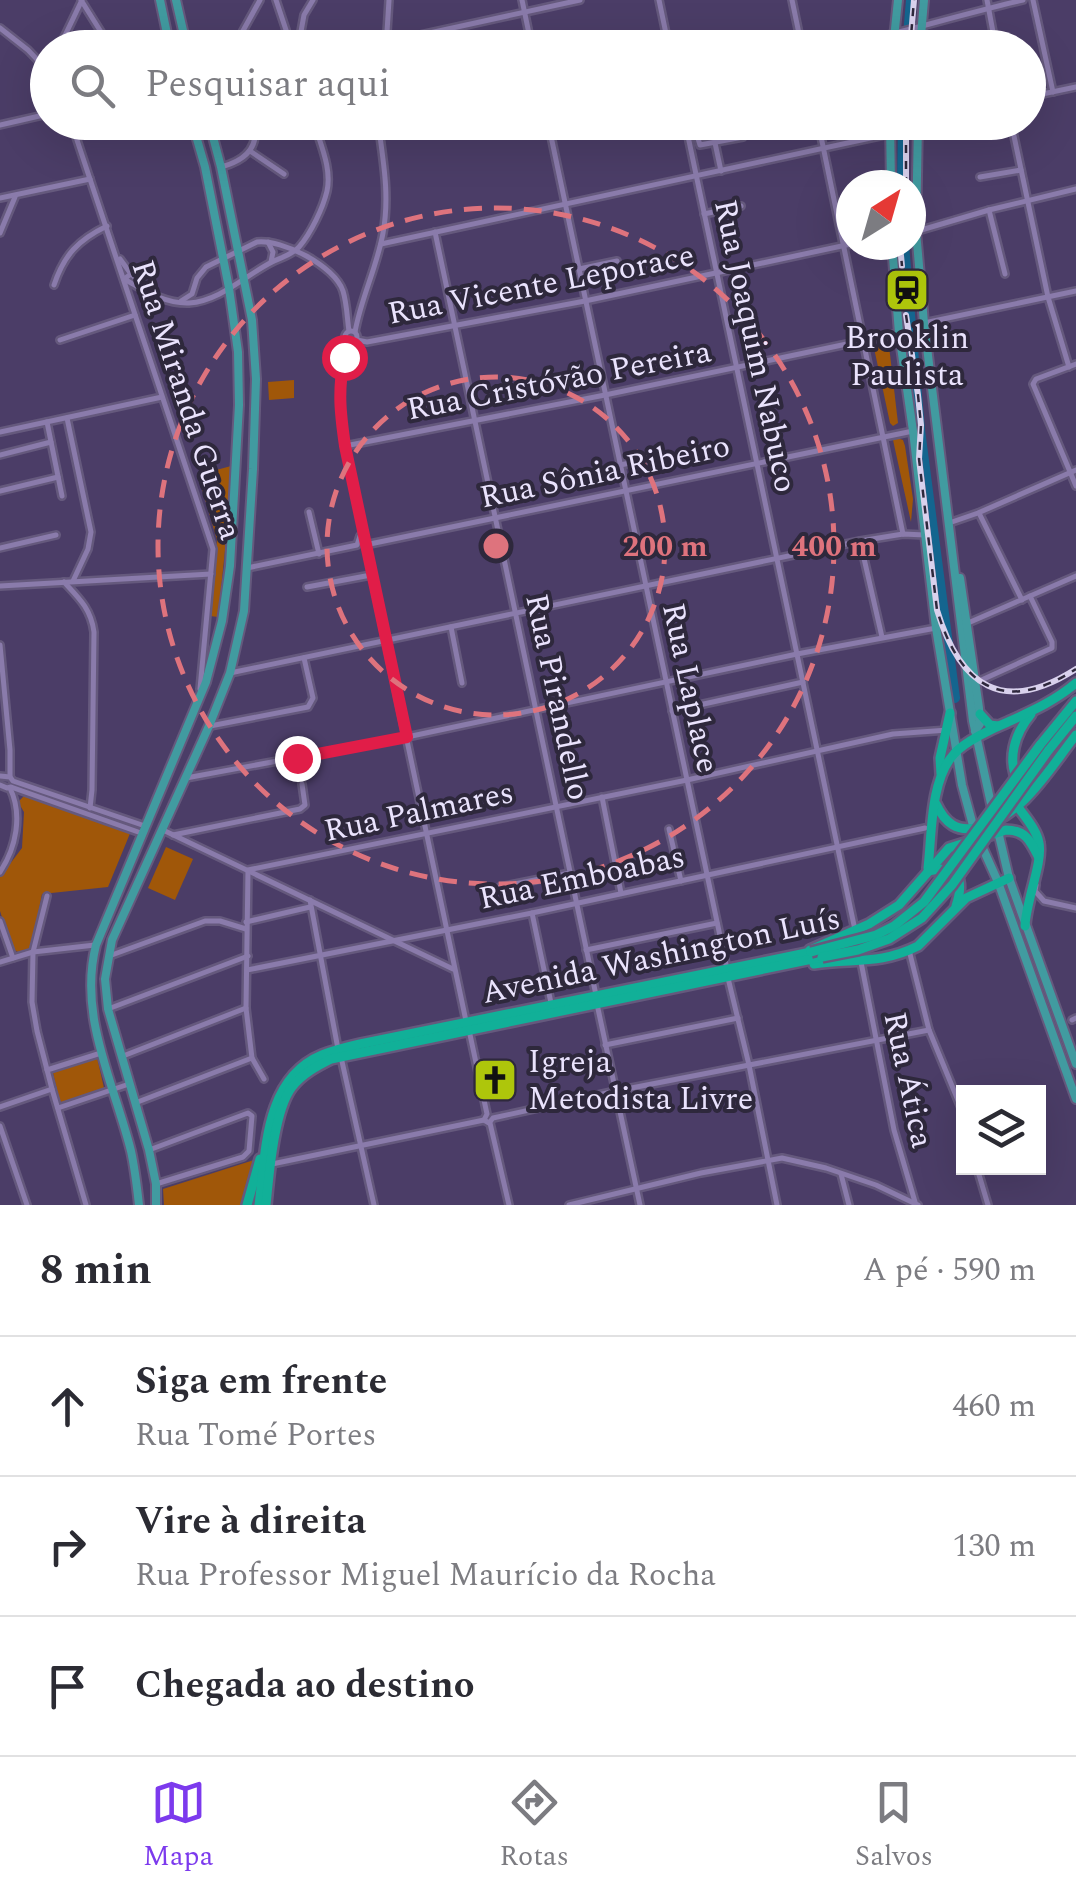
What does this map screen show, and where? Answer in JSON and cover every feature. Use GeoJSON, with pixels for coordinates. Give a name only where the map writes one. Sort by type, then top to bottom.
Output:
{"type":"FeatureCollection","features":[{"type":"Feature","properties":{"kind":"highway"},"geometry":{"type":"LineString","coordinates":[[928,871],[934,801],[956,751],[975,735],[1036,709],[1076,683]]}},
{"type":"Feature","properties":{"kind":"highway","name":"Avenida Washington Luís"},"geometry":{"type":"LineString","coordinates":[[265,1205],[268,1137],[276,1103],[288,1080],[320,1056],[800,958],[858,950],[889,938],[922,918],[952,885],[1076,701]]}},
{"type":"Feature","properties":{"kind":"highway"},"geometry":{"type":"LineString","coordinates":[[1034,787],[1026,788],[1019,783],[1012,767],[1020,730],[1036,709]]}},
{"type":"Feature","properties":{"kind":"highway"},"geometry":{"type":"LineString","coordinates":[[942,776],[940,758],[950,713]]}},
{"type":"Feature","properties":{"kind":"highway"},"geometry":{"type":"LineString","coordinates":[[980,714],[990,725],[998,726]]}},
{"type":"Feature","properties":{"kind":"highway","name":"Avenida Washington Luís"},"geometry":{"type":"LineString","coordinates":[[800,958],[876,935],[924,902],[1044,748],[1076,716]]}},
{"type":"Feature","properties":{"kind":"highway"},"geometry":{"type":"LineString","coordinates":[[997,827],[1076,735]]}},
{"type":"Feature","properties":{"kind":"highway"},"geometry":{"type":"LineString","coordinates":[[934,801],[948,823],[976,833]]}},
{"type":"Feature","properties":{"kind":"highway"},"geometry":{"type":"LineString","coordinates":[[1018,807],[1041,847],[1026,926]]}},
{"type":"Feature","properties":{"kind":"highway"},"geometry":{"type":"LineString","coordinates":[[800,958],[899,905],[944,850],[976,833],[997,827],[1015,830],[1029,838],[1038,856]]}},
{"type":"Feature","properties":{"kind":"highway"},"geometry":{"type":"LineString","coordinates":[[928,871],[947,868],[956,874],[960,890],[954,908]]}},
{"type":"Feature","properties":{"kind":"highway"},"geometry":{"type":"LineString","coordinates":[[800,958],[814,964],[861,962],[910,950],[970,895],[1009,878]]}},
{"type":"Feature","properties":{"kind":"highway","name":"Avenida Washington Luís"},"geometry":{"type":"LineString","coordinates":[[468,1027],[551,1005],[596,1000]]}},
{"type":"Feature","properties":{"kind":"highway","name":"Avenida Washington Luís"},"geometry":{"type":"LineString","coordinates":[[265,1205],[280,1112],[290,1089],[307,1072],[339,1053]]}},
{"type":"Feature","properties":{"kind":"highway"},"geometry":{"type":"LineString","coordinates":[[247,1205],[268,1137]]}},
{"type":"Feature","properties":{"kind":"main road"},"geometry":{"type":"LineString","coordinates":[[160,0],[166,30]]}},
{"type":"Feature","properties":{"kind":"main road"},"geometry":{"type":"LineString","coordinates":[[176,0],[183,30]]}},
{"type":"Feature","properties":{"kind":"main road"},"geometry":{"type":"LineString","coordinates":[[895,30],[898,0]]}},
{"type":"Feature","properties":{"kind":"main road"},"geometry":{"type":"LineString","coordinates":[[918,30],[924,0]]}},
{"type":"Feature","properties":{"kind":"main road"},"geometry":{"type":"LineString","coordinates":[[139,1205],[132,1154],[92,1017],[92,960],[212,665],[230,566],[239,406],[238,352],[229,288],[197,140]]}},
{"type":"Feature","properties":{"kind":"main road"},"geometry":{"type":"LineString","coordinates":[[156,1205],[149,1150],[108,1009],[105,980],[112,940],[230,673],[244,611],[256,379],[252,320],[213,140]]}},
{"type":"Feature","properties":{"kind":"main road"},"geometry":{"type":"LineString","coordinates":[[890,140],[890,170]]}},
{"type":"Feature","properties":{"kind":"main road"},"geometry":{"type":"LineString","coordinates":[[916,170],[917,140]]}},
{"type":"Feature","properties":{"kind":"main road"},"geometry":{"type":"LineString","coordinates":[[893,260],[898,333],[950,713]]}},
{"type":"Feature","properties":{"kind":"main road"},"geometry":{"type":"LineString","coordinates":[[916,260],[975,735],[1009,878],[1076,1064]]}},
{"type":"Feature","properties":{"kind":"main road"},"geometry":{"type":"LineString","coordinates":[[952,560],[959,570],[977,682],[980,714],[975,735]]}},
{"type":"Feature","properties":{"kind":"main road"},"geometry":{"type":"LineString","coordinates":[[949,730],[976,833],[998,882],[1076,1100]]}},
{"type":"Feature","properties":{"kind":"street"},"geometry":{"type":"LineString","coordinates":[[68,30],[82,0]]}},
{"type":"Feature","properties":{"kind":"street"},"geometry":{"type":"LineString","coordinates":[[82,0],[100,30]]}},
{"type":"Feature","properties":{"kind":"street"},"geometry":{"type":"LineString","coordinates":[[243,30],[260,0]]}},
{"type":"Feature","properties":{"kind":"street"},"geometry":{"type":"LineString","coordinates":[[276,0],[288,30]]}},
{"type":"Feature","properties":{"kind":"street"},"geometry":{"type":"LineString","coordinates":[[300,30],[313,0]]}},
{"type":"Feature","properties":{"kind":"street"},"geometry":{"type":"LineString","coordinates":[[385,30],[389,0]]}},
{"type":"Feature","properties":{"kind":"street"},"geometry":{"type":"LineString","coordinates":[[522,0],[528,30]]}},
{"type":"Feature","properties":{"kind":"street"},"geometry":{"type":"LineString","coordinates":[[447,30],[580,0]]}},
{"type":"Feature","properties":{"kind":"street"},"geometry":{"type":"LineString","coordinates":[[659,0],[665,30]]}},
{"type":"Feature","properties":{"kind":"street"},"geometry":{"type":"LineString","coordinates":[[792,0],[798,30]]}},
{"type":"Feature","properties":{"kind":"street"},"geometry":{"type":"LineString","coordinates":[[987,0],[992,30]]}},
{"type":"Feature","properties":{"kind":"street"},"geometry":{"type":"LineString","coordinates":[[906,30],[1022,0]]}},
{"type":"Feature","properties":{"kind":"street"},"geometry":{"type":"LineString","coordinates":[[1033,0],[1039,30]]}},
{"type":"Feature","properties":{"kind":"street"},"geometry":{"type":"LineString","coordinates":[[0,28],[30,52]]}},
{"type":"Feature","properties":{"kind":"street"},"geometry":{"type":"LineString","coordinates":[[1046,63],[1052,92]]}},
{"type":"Feature","properties":{"kind":"street"},"geometry":{"type":"LineString","coordinates":[[1046,94],[1076,86]]}},
{"type":"Feature","properties":{"kind":"street"},"geometry":{"type":"LineString","coordinates":[[0,124],[30,118]]}},
{"type":"Feature","properties":{"kind":"street","name":"Rua Miranda Guerra"},"geometry":{"type":"LineString","coordinates":[[77,140],[210,536],[214,561],[199,697]]}},
{"type":"Feature","properties":{"kind":"street"},"geometry":{"type":"LineString","coordinates":[[221,167],[250,152],[256,140]]}},
{"type":"Feature","properties":{"kind":"street"},"geometry":{"type":"LineString","coordinates":[[124,279],[156,296],[189,303],[229,288],[294,252],[318,215],[328,188],[319,140]]}},
{"type":"Feature","properties":{"kind":"street"},"geometry":{"type":"LineString","coordinates":[[381,140],[387,204],[380,244],[344,357],[339,405],[454,969],[509,1205]]}},
{"type":"Feature","properties":{"kind":"street","name":"Rua Laplace"},"geometry":{"type":"LineString","coordinates":[[552,140],[777,1205]]}},
{"type":"Feature","properties":{"kind":"street","name":"Rua Joaquim Nabuco"},"geometry":{"type":"LineString","coordinates":[[688,140],[856,930]]}},
{"type":"Feature","properties":{"kind":"street"},"geometry":{"type":"LineString","coordinates":[[697,140],[703,146],[728,140]]}},
{"type":"Feature","properties":{"kind":"street"},"geometry":{"type":"LineString","coordinates":[[821,140],[836,198]]}},
{"type":"Feature","properties":{"kind":"street"},"geometry":{"type":"LineString","coordinates":[[380,244],[861,140]]}},
{"type":"Feature","properties":{"kind":"street"},"geometry":{"type":"LineString","coordinates":[[1015,140],[1048,297],[1073,366],[1036,379],[1034,388],[1073,471],[1076,486]]}},
{"type":"Feature","properties":{"kind":"street"},"geometry":{"type":"LineString","coordinates":[[715,143],[721,171]]}},
{"type":"Feature","properties":{"kind":"street"},"geometry":{"type":"LineString","coordinates":[[250,152],[284,174]]}},
{"type":"Feature","properties":{"kind":"street"},"geometry":{"type":"LineString","coordinates":[[980,178],[1021,170]]}},
{"type":"Feature","properties":{"kind":"street"},"geometry":{"type":"LineString","coordinates":[[0,198],[91,178]]}},
{"type":"Feature","properties":{"kind":"street"},"geometry":{"type":"LineString","coordinates":[[926,228],[1076,189]]}},
{"type":"Feature","properties":{"kind":"street"},"geometry":{"type":"LineString","coordinates":[[0,233],[15,197]]}},
{"type":"Feature","properties":{"kind":"street"},"geometry":{"type":"LineString","coordinates":[[704,214],[741,206]]}},
{"type":"Feature","properties":{"kind":"street"},"geometry":{"type":"LineString","coordinates":[[989,210],[1006,274]]}},
{"type":"Feature","properties":{"kind":"street"},"geometry":{"type":"LineString","coordinates":[[54,285],[72,248],[106,226]]}},
{"type":"Feature","properties":{"kind":"street","name":"Rua Pirandello"},"geometry":{"type":"LineString","coordinates":[[435,232],[640,1205]]}},
{"type":"Feature","properties":{"kind":"street"},"geometry":{"type":"LineString","coordinates":[[178,302],[189,297],[200,273],[222,258],[260,241],[268,242],[320,264],[334,276],[343,291],[353,337]]}},
{"type":"Feature","properties":{"kind":"street"},"geometry":{"type":"LineString","coordinates":[[268,242],[273,252],[271,262]]}},
{"type":"Feature","properties":{"kind":"street","name":"Rua Vicente Leporace"},"geometry":{"type":"LineString","coordinates":[[353,337],[368,342],[456,326],[836,247]]}},
{"type":"Feature","properties":{"kind":"street"},"geometry":{"type":"LineString","coordinates":[[116,252],[138,284]]}},
{"type":"Feature","properties":{"kind":"street"},"geometry":{"type":"LineString","coordinates":[[282,258],[308,258]]}},
{"type":"Feature","properties":{"kind":"street"},"geometry":{"type":"LineString","coordinates":[[851,260],[903,534]]}},
{"type":"Feature","properties":{"kind":"street"},"geometry":{"type":"LineString","coordinates":[[578,268],[617,261]]}},
{"type":"Feature","properties":{"kind":"street"},"geometry":{"type":"LineString","coordinates":[[124,279],[131,274]]}},
{"type":"Feature","properties":{"kind":"street"},"geometry":{"type":"LineString","coordinates":[[129,296],[138,284]]}},
{"type":"Feature","properties":{"kind":"street"},"geometry":{"type":"LineString","coordinates":[[195,289],[204,299]]}},
{"type":"Feature","properties":{"kind":"street"},"geometry":{"type":"LineString","coordinates":[[924,323],[1076,291]]}},
{"type":"Feature","properties":{"kind":"street"},"geometry":{"type":"LineString","coordinates":[[60,340],[136,315]]}},
{"type":"Feature","properties":{"kind":"street"},"geometry":{"type":"LineString","coordinates":[[346,317],[352,321],[358,318]]}},
{"type":"Feature","properties":{"kind":"street","name":"Rua Cristóvão Pereira"},"geometry":{"type":"LineString","coordinates":[[345,446],[898,333]]}},
{"type":"Feature","properties":{"kind":"street"},"geometry":{"type":"LineString","coordinates":[[0,432],[162,397]]}},
{"type":"Feature","properties":{"kind":"street"},"geometry":{"type":"LineString","coordinates":[[67,418],[91,532],[90,546],[73,581]]}},
{"type":"Feature","properties":{"kind":"street"},"geometry":{"type":"LineString","coordinates":[[46,422],[62,496]]}},
{"type":"Feature","properties":{"kind":"street","name":"Rua Sônia Ribeiro"},"geometry":{"type":"LineString","coordinates":[[365,545],[913,431]]}},
{"type":"Feature","properties":{"kind":"street"},"geometry":{"type":"LineString","coordinates":[[0,455],[51,442]]}},
{"type":"Feature","properties":{"kind":"street"},"geometry":{"type":"LineString","coordinates":[[620,465],[650,459]]}},
{"type":"Feature","properties":{"kind":"street"},"geometry":{"type":"LineString","coordinates":[[949,523],[1073,471]]}},
{"type":"Feature","properties":{"kind":"street"},"geometry":{"type":"LineString","coordinates":[[0,491],[58,477]]}},
{"type":"Feature","properties":{"kind":"street"},"geometry":{"type":"LineString","coordinates":[[309,512],[320,554]]}},
{"type":"Feature","properties":{"kind":"street"},"geometry":{"type":"LineString","coordinates":[[978,513],[1022,600]]}},
{"type":"Feature","properties":{"kind":"street"},"geometry":{"type":"LineString","coordinates":[[903,534],[924,524]]}},
{"type":"Feature","properties":{"kind":"street"},"geometry":{"type":"LineString","coordinates":[[247,568],[358,545],[362,528]]}},
{"type":"Feature","properties":{"kind":"street"},"geometry":{"type":"LineString","coordinates":[[230,673],[860,541],[903,534],[926,535]]}},
{"type":"Feature","properties":{"kind":"street"},"geometry":{"type":"LineString","coordinates":[[0,548],[56,535]]}},
{"type":"Feature","properties":{"kind":"street"},"geometry":{"type":"LineString","coordinates":[[860,541],[882,638]]}},
{"type":"Feature","properties":{"kind":"street"},"geometry":{"type":"LineString","coordinates":[[0,586],[211,574]]}},
{"type":"Feature","properties":{"kind":"street"},"geometry":{"type":"LineString","coordinates":[[307,587],[371,575]]}},
{"type":"Feature","properties":{"kind":"street"},"geometry":{"type":"LineString","coordinates":[[968,623],[1076,576]]}},
{"type":"Feature","properties":{"kind":"street"},"geometry":{"type":"LineString","coordinates":[[64,582],[85,604],[94,632],[90,808]]}},
{"type":"Feature","properties":{"kind":"street"},"geometry":{"type":"LineString","coordinates":[[977,682],[1052,648],[1030,596]]}},
{"type":"Feature","properties":{"kind":"street"},"geometry":{"type":"LineString","coordinates":[[451,627],[462,683]]}},
{"type":"Feature","properties":{"kind":"street"},"geometry":{"type":"LineString","coordinates":[[186,778],[407,737],[936,628]]}},
{"type":"Feature","properties":{"kind":"street"},"geometry":{"type":"LineString","coordinates":[[0,645],[11,764],[7,782],[14,792],[15,807],[14,844],[0,872]]}},
{"type":"Feature","properties":{"kind":"street"},"geometry":{"type":"LineString","coordinates":[[209,726],[308,707],[314,698],[304,658]]}},
{"type":"Feature","properties":{"kind":"street"},"geometry":{"type":"LineString","coordinates":[[672,711],[803,682]]}},
{"type":"Feature","properties":{"kind":"street","name":"Rua Palmares"},"geometry":{"type":"LineString","coordinates":[[248,870],[893,734],[949,730]]}},
{"type":"Feature","properties":{"kind":"street"},"geometry":{"type":"LineString","coordinates":[[7,782],[90,808],[143,830]]}},
{"type":"Feature","properties":{"kind":"street"},"geometry":{"type":"LineString","coordinates":[[7,782],[143,830]]}},
{"type":"Feature","properties":{"kind":"street"},"geometry":{"type":"LineString","coordinates":[[173,835],[300,809],[305,804],[302,784]]}},
{"type":"Feature","properties":{"kind":"street"},"geometry":{"type":"LineString","coordinates":[[602,798],[622,894]]}},
{"type":"Feature","properties":{"kind":"street","name":"Rua Emboabas"},"geometry":{"type":"LineString","coordinates":[[248,970],[925,828]]}},
{"type":"Feature","properties":{"kind":"street"},"geometry":{"type":"LineString","coordinates":[[669,829],[681,881]]}},
{"type":"Feature","properties":{"kind":"street"},"geometry":{"type":"LineString","coordinates":[[163,830],[454,969]]}},
{"type":"Feature","properties":{"kind":"street"},"geometry":{"type":"LineString","coordinates":[[248,870],[246,1008],[252,1058],[264,1079]]}},
{"type":"Feature","properties":{"kind":"street"},"geometry":{"type":"LineString","coordinates":[[500,887],[570,873]]}},
{"type":"Feature","properties":{"kind":"street"},"geometry":{"type":"LineString","coordinates":[[1036,875],[1035,891],[1039,898],[1076,908]]}},
{"type":"Feature","properties":{"kind":"street"},"geometry":{"type":"LineString","coordinates":[[47,896],[33,952],[32,1002],[52,1090],[86,1205]]}},
{"type":"Feature","properties":{"kind":"street"},"geometry":{"type":"LineString","coordinates":[[109,956],[204,920],[246,926],[310,903]]}},
{"type":"Feature","properties":{"kind":"street"},"geometry":{"type":"LineString","coordinates":[[310,903],[374,1205]]}},
{"type":"Feature","properties":{"kind":"street"},"geometry":{"type":"LineString","coordinates":[[532,913],[551,1005]]}},
{"type":"Feature","properties":{"kind":"street"},"geometry":{"type":"LineString","coordinates":[[0,921],[13,958]]}},
{"type":"Feature","properties":{"kind":"street"},"geometry":{"type":"LineString","coordinates":[[586,950],[717,922]]}},
{"type":"Feature","properties":{"kind":"street"},"geometry":{"type":"LineString","coordinates":[[0,962],[33,952],[96,945]]}},
{"type":"Feature","properties":{"kind":"street"},"geometry":{"type":"LineString","coordinates":[[910,950],[928,1030],[956,1097]]}},
{"type":"Feature","properties":{"kind":"street"},"geometry":{"type":"LineString","coordinates":[[108,1009],[248,956]]}},
{"type":"Feature","properties":{"kind":"street","name":"Rua Ática"},"geometry":{"type":"LineString","coordinates":[[861,962],[894,1130],[917,1204]]}},
{"type":"Feature","properties":{"kind":"street"},"geometry":{"type":"LineString","coordinates":[[122,1056],[246,1008]]}},
{"type":"Feature","properties":{"kind":"street"},"geometry":{"type":"LineString","coordinates":[[605,1045],[738,1018]]}},
{"type":"Feature","properties":{"kind":"street"},"geometry":{"type":"LineString","coordinates":[[272,1168],[616,1091],[928,1030]]}},
{"type":"Feature","properties":{"kind":"street"},"geometry":{"type":"LineString","coordinates":[[47,1070],[101,1053]]}},
{"type":"Feature","properties":{"kind":"street"},"geometry":{"type":"LineString","coordinates":[[135,1103],[252,1058]]}},
{"type":"Feature","properties":{"kind":"street"},"geometry":{"type":"LineString","coordinates":[[58,1108],[129,1084]]}},
{"type":"Feature","properties":{"kind":"street"},"geometry":{"type":"LineString","coordinates":[[0,1107],[52,1090]]}},
{"type":"Feature","properties":{"kind":"street"},"geometry":{"type":"LineString","coordinates":[[149,1150],[248,1113],[252,1116],[249,1151],[243,1158],[156,1184]]}},
{"type":"Feature","properties":{"kind":"street"},"geometry":{"type":"LineString","coordinates":[[0,1126],[26,1205]]}},
{"type":"Feature","properties":{"kind":"street"},"geometry":{"type":"LineString","coordinates":[[568,1205],[768,1160],[796,1160],[876,1185],[917,1204]]}},
{"type":"Feature","properties":{"kind":"street"},"geometry":{"type":"LineString","coordinates":[[840,1173],[849,1205]]}},
{"type":"Feature","properties":{"kind":"street"},"geometry":{"type":"LineString","coordinates":[[979,1175],[988,1205]]}},
{"type":"Feature","properties":{"kind":"shaded area"},"geometry":{"type":"Polygon","coordinates":[[[886,344],[898,423],[893,426],[874,348],[886,344]]]}},
{"type":"Feature","properties":{"kind":"shaded area"},"geometry":{"type":"Polygon","coordinates":[[[294,380],[294,398],[269,400],[268,382],[294,380]]]}},
{"type":"Feature","properties":{"kind":"shaded area"},"geometry":{"type":"Polygon","coordinates":[[[897,438],[905,446],[913,499],[911,522],[893,440],[897,438]]]}},
{"type":"Feature","properties":{"kind":"shaded area"},"geometry":{"type":"Polygon","coordinates":[[[231,466],[218,617],[210,616],[217,540],[198,475],[231,466]]]}},
{"type":"Feature","properties":{"kind":"shaded area"},"geometry":{"type":"Polygon","coordinates":[[[24,796],[131,831],[108,887],[42,894],[31,950],[18,952],[12,949],[0,911],[0,877],[22,848],[24,812],[18,802],[24,796]]]}},
{"type":"Feature","properties":{"kind":"shaded area"},"geometry":{"type":"Polygon","coordinates":[[[166,847],[193,859],[175,900],[148,888],[166,847]]]}},
{"type":"Feature","properties":{"kind":"shaded area"},"geometry":{"type":"Polygon","coordinates":[[[97,1057],[104,1088],[60,1103],[53,1073],[97,1057]]]}},
{"type":"Feature","properties":{"kind":"shaded area"},"geometry":{"type":"Polygon","coordinates":[[[254,1160],[243,1205],[164,1205],[163,1189],[254,1160]]]}},
{"type":"Feature","properties":{"kind":"waterway"},"geometry":{"type":"LineString","coordinates":[[908,30],[911,0]]}},
{"type":"Feature","properties":{"kind":"waterway"},"geometry":{"type":"LineString","coordinates":[[902,170],[903,140]]}},
{"type":"Feature","properties":{"kind":"waterway"},"geometry":{"type":"LineString","coordinates":[[905,260],[920,430],[955,698]]}},
{"type":"Feature","properties":{"kind":"railway"},"geometry":{"type":"LineString","coordinates":[[912,30],[914,0]]}},
{"type":"Feature","properties":{"kind":"railway"},"geometry":{"type":"LineString","coordinates":[[906,140],[906,170]]}},
{"type":"Feature","properties":{"kind":"railway"},"geometry":{"type":"LineString","coordinates":[[901,260],[902,266]]}},
{"type":"Feature","properties":{"kind":"railway"},"geometry":{"type":"LineString","coordinates":[[906,315],[918,395],[919,459],[937,610],[947,636],[972,674],[988,686],[1006,691],[1050,683],[1076,669]]}},
{"type":"Feature","properties":{"kind":"place","name":"Brooklin Paulista"},"geometry":{"type":"Point","coordinates":[907,290]}},
{"type":"Feature","properties":{"kind":"place","name":"Igreja Metodista Livre"},"geometry":{"type":"Point","coordinates":[495,1080]}},
{"type":"Feature","properties":{"kind":"route"},"geometry":{"type":"LineString","coordinates":[[297,758],[407,737],[345,446],[339,405],[344,357]]}}]}
